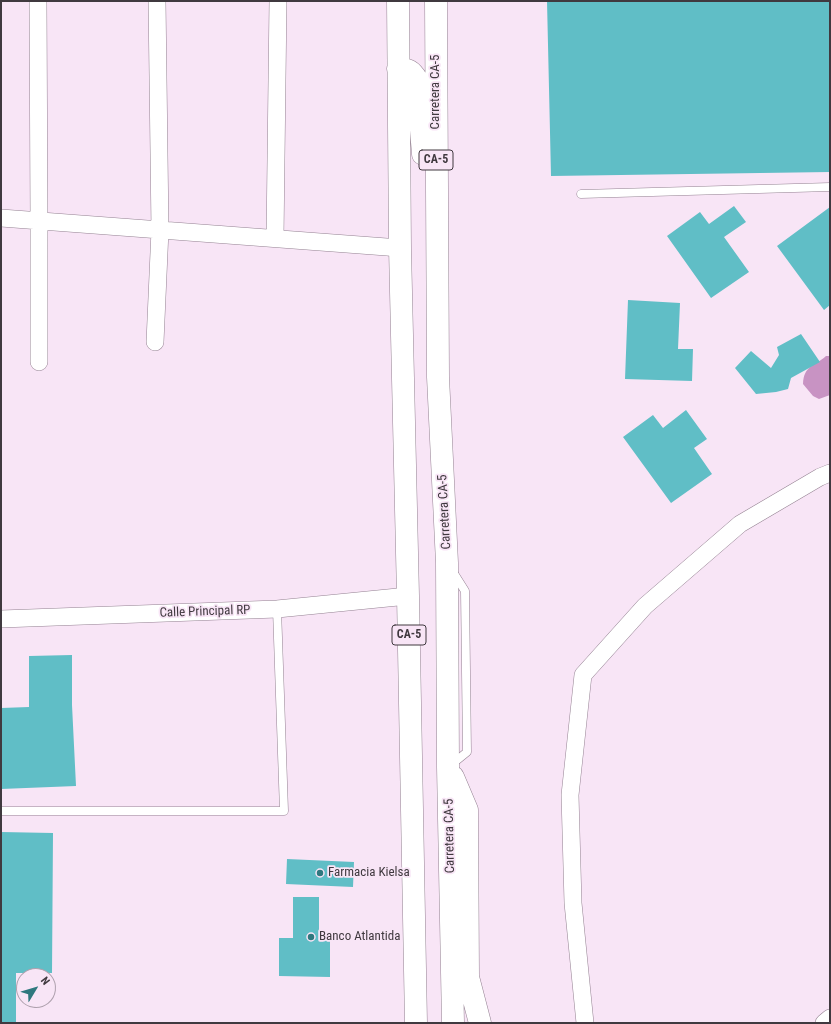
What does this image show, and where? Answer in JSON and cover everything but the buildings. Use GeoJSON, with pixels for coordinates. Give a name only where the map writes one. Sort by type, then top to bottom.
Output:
{"type":"FeatureCollection","features":[{"type":"Feature","properties":{"kind":"highway","name":"CA-5"},"geometry":{"type":"LineString","coordinates":[[398,1],[400,248],[416,1023]]}},
{"type":"Feature","properties":{"kind":"highway","name":"Carretera CA-5"},"geometry":{"type":"LineString","coordinates":[[436,1],[437,319],[438,377],[447,563],[448,767],[453,1023]]}},
{"type":"Feature","properties":{"kind":"highway"},"geometry":{"type":"LineString","coordinates":[[398,69],[410,70],[417,80],[437,319]]}},
{"type":"Feature","properties":{"kind":"highway"},"geometry":{"type":"LineString","coordinates":[[448,767],[467,810],[468,977],[480,1023]]}},
{"type":"Feature","properties":{"kind":"street"},"geometry":{"type":"LineString","coordinates":[[38,1],[40,221],[39,362]]}},
{"type":"Feature","properties":{"kind":"street"},"geometry":{"type":"LineString","coordinates":[[155,342],[160,230],[157,1]]}},
{"type":"Feature","properties":{"kind":"street"},"geometry":{"type":"LineString","coordinates":[[275,238],[278,1]]}},
{"type":"Feature","properties":{"kind":"street"},"geometry":{"type":"LineString","coordinates":[[1,218],[400,248]]}},
{"type":"Feature","properties":{"kind":"street"},"geometry":{"type":"LineString","coordinates":[[585,1023],[573,903],[570,794],[583,675],[645,606],[740,524],[820,477],[830,473]]}},
{"type":"Feature","properties":{"kind":"street","name":"Calle Principal RP"},"geometry":{"type":"LineString","coordinates":[[1,619],[277,609],[408,596]]}},
{"type":"Feature","properties":{"kind":"street"},"geometry":{"type":"LineString","coordinates":[[824,1023],[830,1018]]}},
{"type":"Feature","properties":{"kind":"lane"},"geometry":{"type":"LineString","coordinates":[[581,194],[830,187]]}},
{"type":"Feature","properties":{"kind":"lane"},"geometry":{"type":"LineString","coordinates":[[1,811],[284,811],[277,609]]}},
{"type":"Feature","properties":{"kind":"shaded area"},"geometry":{"type":"Polygon","coordinates":[[[826,356],[830,356],[830,395],[819,399],[813,396],[803,384],[805,373],[810,367],[826,356]]]}},
{"type":"Feature","properties":{"kind":"place","name":"Farmacia Kielsa"},"geometry":{"type":"Point","coordinates":[320,873]}},
{"type":"Feature","properties":{"kind":"place","name":"Banco Atlantida"},"geometry":{"type":"Point","coordinates":[311,937]}}]}
